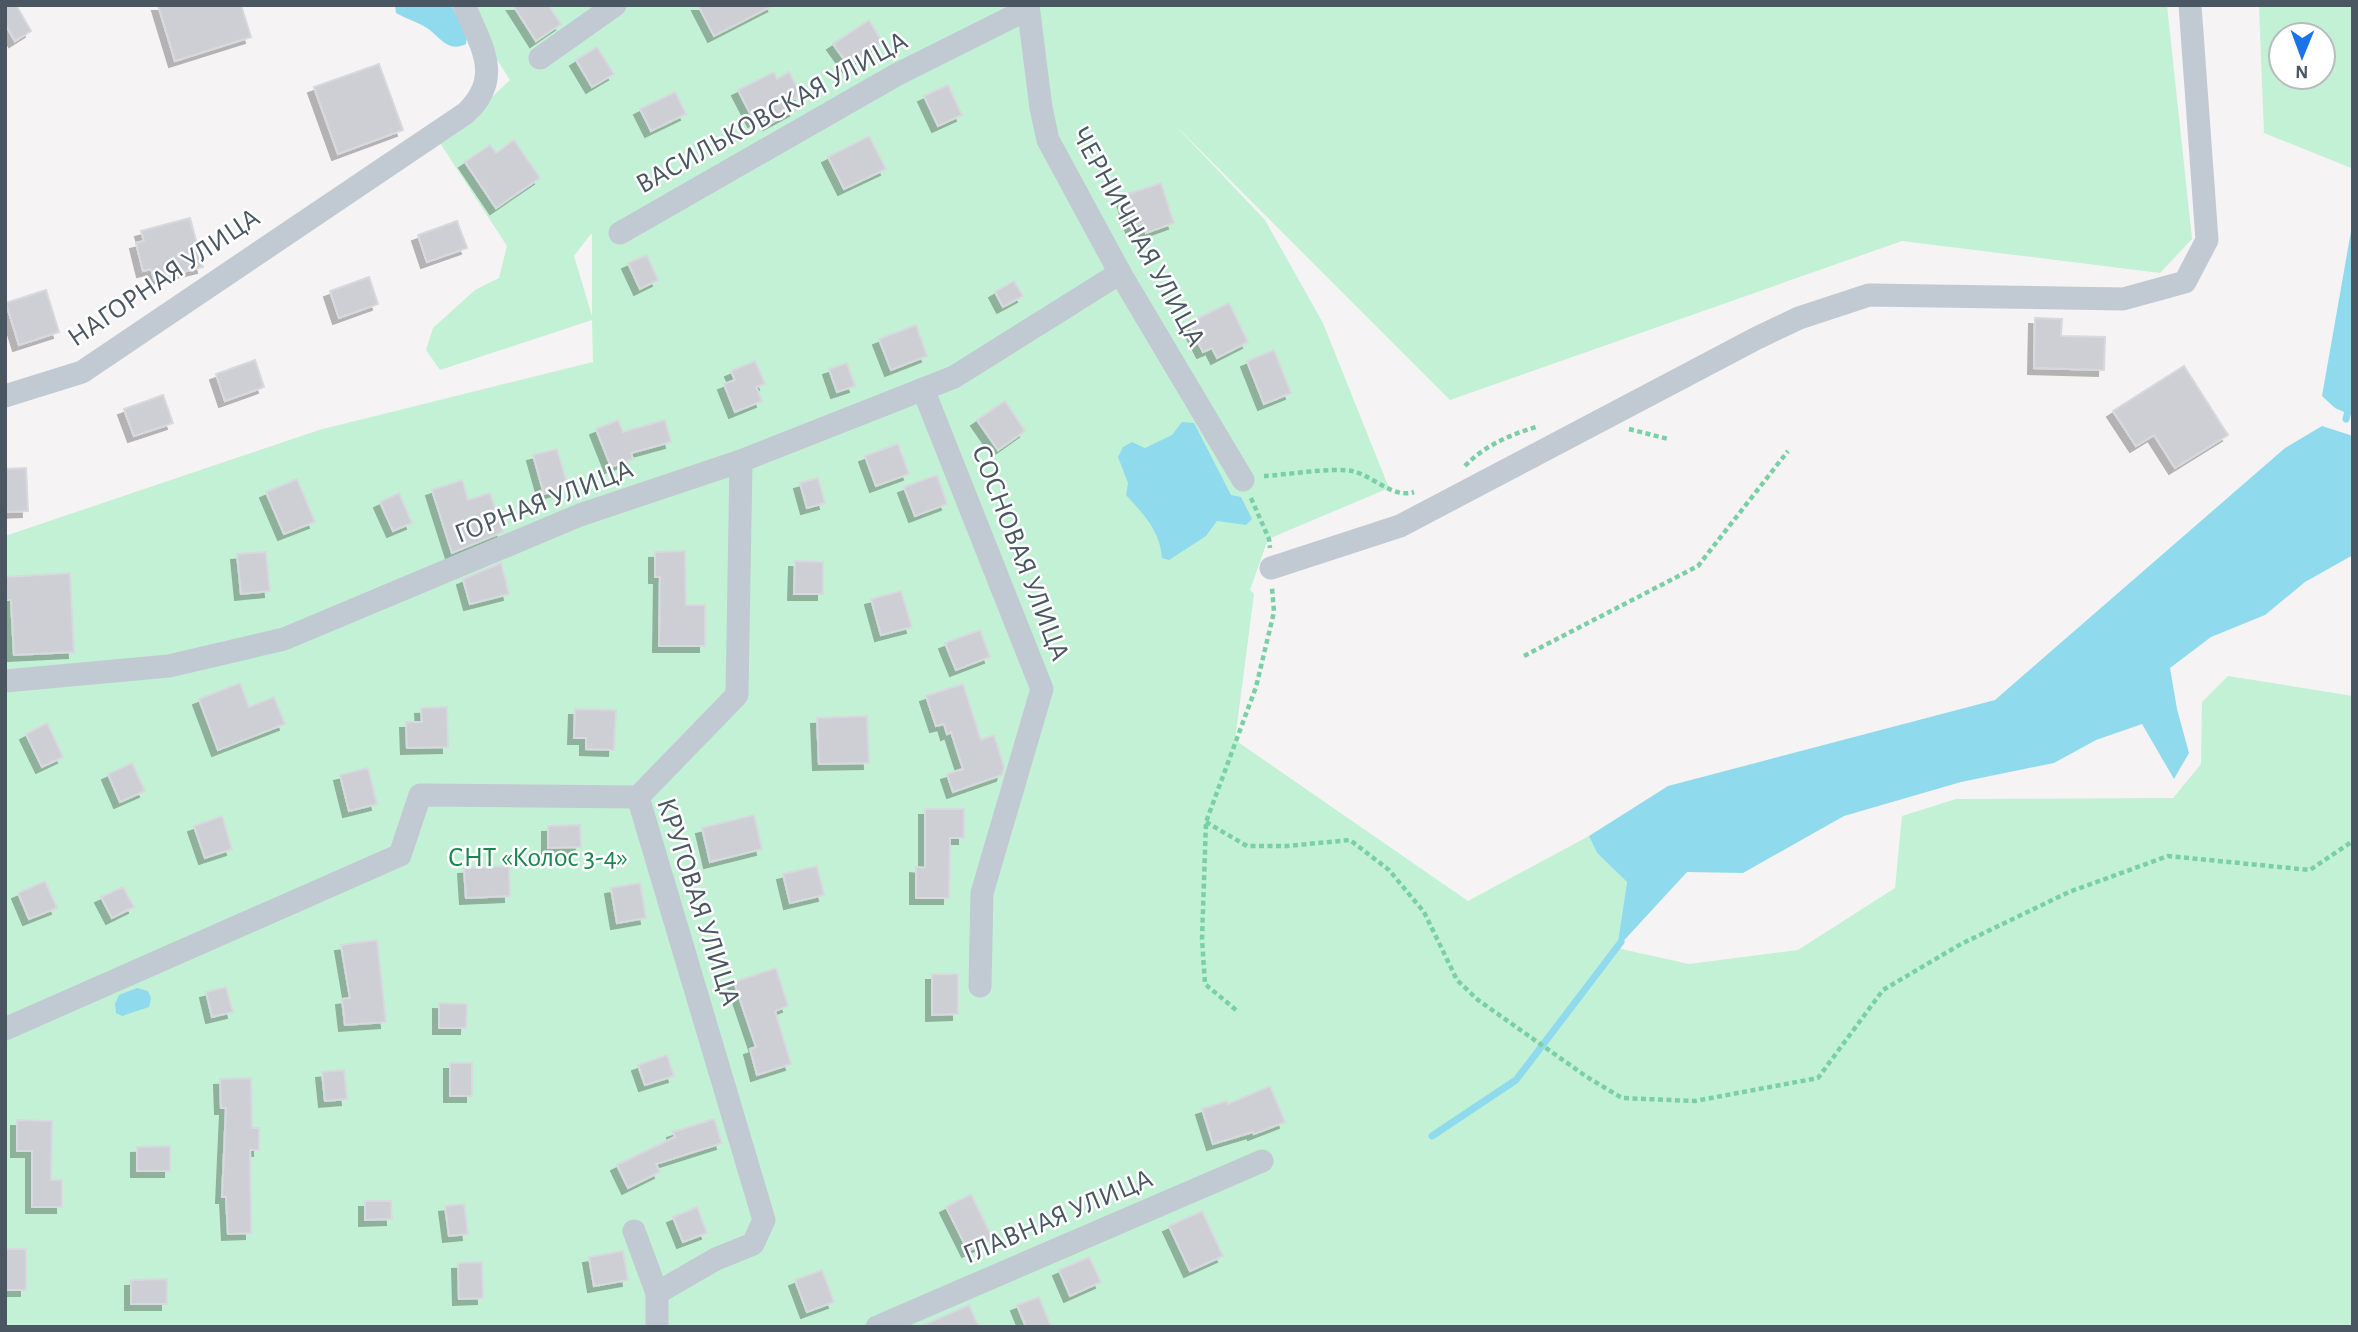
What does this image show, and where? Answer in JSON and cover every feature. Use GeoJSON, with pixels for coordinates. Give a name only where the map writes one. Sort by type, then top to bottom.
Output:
{"type":"FeatureCollection","features":[{"type":"Feature","properties":{"kind":"street","name":"НАГОРНАЯ УЛИЦА"},"geometry":{"type":"LineString","coordinates":[[5,397],[82,372],[348,190],[466,113],[485,91],[488,71],[464,5]]}},
{"type":"Feature","properties":{"kind":"street"},"geometry":{"type":"LineString","coordinates":[[540,58],[615,5]]}},
{"type":"Feature","properties":{"kind":"street"},"geometry":{"type":"LineString","coordinates":[[1271,568],[1400,526],[1799,318],[1869,295],[2123,299],[2185,282],[2207,240],[2190,5]]}},
{"type":"Feature","properties":{"kind":"street","name":"ВАСИЛЬКОВСКАЯ УЛИЦА"},"geometry":{"type":"LineString","coordinates":[[620,233],[896,75],[1028,7]]}},
{"type":"Feature","properties":{"kind":"street","name":"ЧЕРНИЧНАЯ УЛИЦА"},"geometry":{"type":"LineString","coordinates":[[1028,7],[1048,140],[1120,273],[1249,479]]}},
{"type":"Feature","properties":{"kind":"street","name":"ГОРНАЯ УЛИЦА"},"geometry":{"type":"LineString","coordinates":[[5,681],[169,666],[284,639],[580,515],[741,461],[954,377],[1120,273]]}},
{"type":"Feature","properties":{"kind":"street","name":"СОСНОВАЯ УЛИЦА"},"geometry":{"type":"LineString","coordinates":[[923,389],[1042,689],[982,893],[980,986]]}},
{"type":"Feature","properties":{"kind":"street"},"geometry":{"type":"LineString","coordinates":[[638,797],[737,695],[741,461]]}},
{"type":"Feature","properties":{"kind":"street","name":"КРУГОВАЯ УЛИЦА"},"geometry":{"type":"LineString","coordinates":[[5,1029],[400,855],[420,795],[638,797],[764,1220],[753,1244],[716,1259],[657,1293]]}},
{"type":"Feature","properties":{"kind":"street","name":"ГЛАВНАЯ УЛИЦА"},"geometry":{"type":"LineString","coordinates":[[877,1327],[1262,1161]]}},
{"type":"Feature","properties":{"kind":"street"},"geometry":{"type":"LineString","coordinates":[[634,1230],[657,1293],[657,1327]]}},
{"type":"Feature","properties":{"kind":"path"},"geometry":{"type":"LineString","coordinates":[[1599,422],[1668,439]]}},
{"type":"Feature","properties":{"kind":"path"},"geometry":{"type":"LineString","coordinates":[[1458,473],[1473,457],[1511,434],[1543,424]]}},
{"type":"Feature","properties":{"kind":"path"},"geometry":{"type":"LineString","coordinates":[[1524,656],[1698,566],[1788,451]]}},
{"type":"Feature","properties":{"kind":"path"},"geometry":{"type":"LineString","coordinates":[[1236,1010],[1205,984],[1202,939],[1206,822],[1256,687],[1274,612],[1269,539],[1249,479],[1352,471],[1388,488],[1410,494],[1422,489]]}},
{"type":"Feature","properties":{"kind":"path"},"geometry":{"type":"LineString","coordinates":[[1206,822],[1247,846],[1287,846],[1350,840],[1389,870],[1424,912],[1457,980],[1478,1000],[1587,1077],[1622,1097],[1695,1101],[1818,1077],[1883,990],[1961,944],[2069,892],[2168,856],[2310,870],[2353,841]]}},
{"type":"Feature","properties":{"kind":"green space","name":"СНТ «Колос 3-4»"},"geometry":{"type":"Polygon","coordinates":[[[471,5],[2167,5],[2192,239],[2160,273],[1902,241],[1450,400],[1173,123],[1265,220],[1323,323],[1389,488],[1268,539],[1250,590],[1254,594],[1235,740],[1468,901],[1589,836],[1597,853],[1627,882],[1617,948],[1689,964],[1798,950],[1895,888],[1902,816],[1956,799],[2173,798],[2201,764],[2202,702],[2228,676],[2353,696],[2353,1327],[5,1327],[5,536],[319,430],[593,362],[592,320],[440,370],[426,350],[433,328],[475,290],[499,278],[507,246],[440,143],[477,119],[492,97],[510,80],[489,47],[471,5]],[[592,235],[574,256],[592,316],[592,235]]]}},
{"type":"Feature","properties":{"kind":"green space"},"geometry":{"type":"Polygon","coordinates":[[[2259,5],[2353,5],[2351,168],[2264,133],[2259,5]]]}},
{"type":"Feature","properties":{"kind":"water"},"geometry":{"type":"Polygon","coordinates":[[[451,5],[467,35],[466,44],[454,47],[427,28],[396,13],[395,6],[451,5]]]}},
{"type":"Feature","properties":{"kind":"water"},"geometry":{"type":"Polygon","coordinates":[[[2353,220],[2353,416],[2335,408],[2322,396],[2353,220]]]}},
{"type":"Feature","properties":{"kind":"water"},"geometry":{"type":"Polygon","coordinates":[[[1182,422],[1194,423],[1231,495],[1241,497],[1252,519],[1246,525],[1217,521],[1206,536],[1169,560],[1162,558],[1154,531],[1126,495],[1128,483],[1118,457],[1123,447],[1132,442],[1145,448],[1172,435],[1182,422]]]}},
{"type":"Feature","properties":{"kind":"water"},"geometry":{"type":"Polygon","coordinates":[[[2322,426],[2353,436],[2353,555],[2305,582],[2265,615],[2211,637],[2170,668],[2177,709],[2189,753],[2174,779],[2142,724],[2096,740],[2054,763],[1961,782],[1844,816],[1743,873],[1687,872],[1617,948],[1627,882],[1597,853],[1589,836],[1668,786],[1995,700],[2285,448],[2322,426]]]}},
{"type":"Feature","properties":{"kind":"water"},"geometry":{"type":"Polygon","coordinates":[[[137,988],[148,991],[151,998],[149,1007],[122,1016],[116,1013],[115,1004],[119,995],[137,988]]]}},
{"type":"Feature","properties":{"kind":"building"},"geometry":{"type":"Polygon","coordinates":[[[5,5],[16,5],[31,31],[15,41],[5,24],[5,5]]]}},
{"type":"Feature","properties":{"kind":"building"},"geometry":{"type":"Polygon","coordinates":[[[158,5],[241,5],[251,37],[175,61],[158,5]]]}},
{"type":"Feature","properties":{"kind":"building"},"geometry":{"type":"Polygon","coordinates":[[[513,5],[548,5],[561,24],[536,41],[513,5]]]}},
{"type":"Feature","properties":{"kind":"building"},"geometry":{"type":"Polygon","coordinates":[[[698,5],[774,5],[714,36],[698,5]]]}},
{"type":"Feature","properties":{"kind":"building"},"geometry":{"type":"Polygon","coordinates":[[[869,20],[882,42],[849,66],[833,44],[869,20]]]}},
{"type":"Feature","properties":{"kind":"building"},"geometry":{"type":"Polygon","coordinates":[[[597,47],[614,74],[592,87],[576,60],[597,47]]]}},
{"type":"Feature","properties":{"kind":"building"},"geometry":{"type":"Polygon","coordinates":[[[379,64],[403,130],[338,154],[314,87],[379,64]]]}},
{"type":"Feature","properties":{"kind":"building"},"geometry":{"type":"Polygon","coordinates":[[[774,72],[777,79],[789,72],[801,95],[790,101],[795,110],[769,124],[765,115],[754,121],[738,90],[774,72]]]}},
{"type":"Feature","properties":{"kind":"building"},"geometry":{"type":"Polygon","coordinates":[[[948,85],[962,115],[938,126],[924,96],[948,85]]]}},
{"type":"Feature","properties":{"kind":"building"},"geometry":{"type":"Polygon","coordinates":[[[675,92],[686,114],[651,131],[640,109],[675,92]]]}},
{"type":"Feature","properties":{"kind":"building"},"geometry":{"type":"Polygon","coordinates":[[[869,136],[886,169],[844,189],[828,157],[869,136]]]}},
{"type":"Feature","properties":{"kind":"building"},"geometry":{"type":"Polygon","coordinates":[[[514,140],[540,178],[496,208],[465,162],[490,145],[496,153],[514,140]]]}},
{"type":"Feature","properties":{"kind":"building"},"geometry":{"type":"Polygon","coordinates":[[[1161,183],[1174,223],[1146,233],[1143,223],[1132,227],[1122,196],[1161,183]]]}},
{"type":"Feature","properties":{"kind":"building"},"geometry":{"type":"Polygon","coordinates":[[[190,218],[203,267],[154,279],[151,269],[143,271],[136,243],[144,241],[141,231],[190,218]]]}},
{"type":"Feature","properties":{"kind":"building"},"geometry":{"type":"Polygon","coordinates":[[[457,221],[467,248],[427,262],[418,235],[457,221]]]}},
{"type":"Feature","properties":{"kind":"building"},"geometry":{"type":"Polygon","coordinates":[[[647,255],[658,280],[640,289],[628,263],[647,255]]]}},
{"type":"Feature","properties":{"kind":"building"},"geometry":{"type":"Polygon","coordinates":[[[369,277],[378,304],[339,318],[330,291],[369,277]]]}},
{"type":"Feature","properties":{"kind":"building"},"geometry":{"type":"Polygon","coordinates":[[[1014,281],[1023,296],[1003,307],[995,292],[1014,281]]]}},
{"type":"Feature","properties":{"kind":"building"},"geometry":{"type":"Polygon","coordinates":[[[46,290],[59,332],[19,345],[6,303],[46,290]]]}},
{"type":"Feature","properties":{"kind":"building"},"geometry":{"type":"Polygon","coordinates":[[[1229,303],[1248,342],[1217,358],[1212,348],[1203,352],[1188,323],[1229,303]]]}},
{"type":"Feature","properties":{"kind":"building"},"geometry":{"type":"Polygon","coordinates":[[[2035,318],[2062,319],[2061,336],[2105,337],[2104,370],[2034,368],[2035,318]]]}},
{"type":"Feature","properties":{"kind":"building"},"geometry":{"type":"Polygon","coordinates":[[[916,325],[927,356],[891,370],[879,339],[916,325]]]}},
{"type":"Feature","properties":{"kind":"building"},"geometry":{"type":"Polygon","coordinates":[[[1274,350],[1291,393],[1264,404],[1247,361],[1274,350]]]}},
{"type":"Feature","properties":{"kind":"building"},"geometry":{"type":"Polygon","coordinates":[[[255,360],[264,387],[225,401],[216,374],[255,360]]]}},
{"type":"Feature","properties":{"kind":"building"},"geometry":{"type":"Polygon","coordinates":[[[755,361],[765,384],[756,387],[762,401],[735,412],[724,384],[735,380],[731,371],[755,361]]]}},
{"type":"Feature","properties":{"kind":"building"},"geometry":{"type":"Polygon","coordinates":[[[847,363],[855,386],[837,392],[829,369],[847,363]]]}},
{"type":"Feature","properties":{"kind":"building"},"geometry":{"type":"Polygon","coordinates":[[[2184,366],[2228,435],[2175,468],[2154,435],[2136,446],[2113,411],[2184,366]]]}},
{"type":"Feature","properties":{"kind":"building"},"geometry":{"type":"Polygon","coordinates":[[[163,395],[173,423],[134,436],[124,409],[163,395]]]}},
{"type":"Feature","properties":{"kind":"building"},"geometry":{"type":"Polygon","coordinates":[[[1005,401],[1025,431],[998,450],[977,420],[1005,401]]]}},
{"type":"Feature","properties":{"kind":"building"},"geometry":{"type":"Polygon","coordinates":[[[618,420],[623,432],[665,420],[671,442],[631,453],[633,459],[611,467],[596,429],[618,420]]]}},
{"type":"Feature","properties":{"kind":"building"},"geometry":{"type":"Polygon","coordinates":[[[898,444],[909,474],[876,486],[865,456],[898,444]]]}},
{"type":"Feature","properties":{"kind":"building"},"geometry":{"type":"Polygon","coordinates":[[[557,449],[568,487],[544,494],[533,455],[557,449]]]}},
{"type":"Feature","properties":{"kind":"building"},"geometry":{"type":"Polygon","coordinates":[[[26,468],[28,511],[5,512],[5,469],[26,468]]]}},
{"type":"Feature","properties":{"kind":"building"},"geometry":{"type":"Polygon","coordinates":[[[937,475],[947,504],[915,516],[904,487],[937,475]]]}},
{"type":"Feature","properties":{"kind":"building"},"geometry":{"type":"Polygon","coordinates":[[[818,478],[825,503],[807,508],[800,483],[818,478]]]}},
{"type":"Feature","properties":{"kind":"building"},"geometry":{"type":"Polygon","coordinates":[[[297,479],[315,522],[284,534],[266,492],[297,479]]]}},
{"type":"Feature","properties":{"kind":"building"},"geometry":{"type":"Polygon","coordinates":[[[462,480],[468,500],[490,493],[503,532],[452,553],[432,490],[462,480]]]}},
{"type":"Feature","properties":{"kind":"building"},"geometry":{"type":"Polygon","coordinates":[[[399,493],[412,523],[393,531],[380,502],[399,493]]]}},
{"type":"Feature","properties":{"kind":"building"},"geometry":{"type":"Polygon","coordinates":[[[685,551],[686,605],[705,605],[705,646],[659,646],[660,577],[655,577],[655,552],[685,551]]]}},
{"type":"Feature","properties":{"kind":"building"},"geometry":{"type":"Polygon","coordinates":[[[266,552],[270,591],[241,594],[237,554],[266,552]]]}},
{"type":"Feature","properties":{"kind":"building"},"geometry":{"type":"Polygon","coordinates":[[[795,561],[823,562],[823,594],[794,594],[795,561]]]}},
{"type":"Feature","properties":{"kind":"building"},"geometry":{"type":"Polygon","coordinates":[[[501,563],[509,594],[470,604],[463,579],[501,563]]]}},
{"type":"Feature","properties":{"kind":"building"},"geometry":{"type":"Polygon","coordinates":[[[70,573],[74,652],[14,655],[11,600],[5,600],[5,577],[70,573]]]}},
{"type":"Feature","properties":{"kind":"building"},"geometry":{"type":"Polygon","coordinates":[[[901,591],[912,627],[881,635],[871,599],[901,591]]]}},
{"type":"Feature","properties":{"kind":"building"},"geometry":{"type":"Polygon","coordinates":[[[980,630],[990,657],[956,670],[945,643],[980,630]]]}},
{"type":"Feature","properties":{"kind":"building"},"geometry":{"type":"Polygon","coordinates":[[[240,683],[249,707],[274,697],[285,724],[218,750],[199,699],[240,683]]]}},
{"type":"Feature","properties":{"kind":"building"},"geometry":{"type":"Polygon","coordinates":[[[963,684],[981,740],[994,735],[1004,767],[1002,775],[953,792],[947,774],[963,769],[951,732],[947,734],[944,724],[936,726],[926,696],[963,684]]]}},
{"type":"Feature","properties":{"kind":"building"},"geometry":{"type":"Polygon","coordinates":[[[447,707],[448,747],[407,748],[406,722],[422,722],[421,708],[447,707]]]}},
{"type":"Feature","properties":{"kind":"building"},"geometry":{"type":"Polygon","coordinates":[[[575,709],[616,710],[614,750],[586,749],[586,738],[574,738],[575,709]]]}},
{"type":"Feature","properties":{"kind":"building"},"geometry":{"type":"Polygon","coordinates":[[[867,716],[869,763],[819,764],[817,718],[867,716]]]}},
{"type":"Feature","properties":{"kind":"building"},"geometry":{"type":"Polygon","coordinates":[[[47,723],[63,757],[42,767],[26,734],[47,723]]]}},
{"type":"Feature","properties":{"kind":"building"},"geometry":{"type":"Polygon","coordinates":[[[132,763],[145,791],[120,802],[108,774],[132,763]]]}},
{"type":"Feature","properties":{"kind":"building"},"geometry":{"type":"Polygon","coordinates":[[[368,768],[377,804],[349,811],[340,775],[368,768]]]}},
{"type":"Feature","properties":{"kind":"building"},"geometry":{"type":"Polygon","coordinates":[[[925,809],[964,809],[964,838],[950,838],[949,898],[916,898],[916,867],[925,868],[925,809]]]}},
{"type":"Feature","properties":{"kind":"building"},"geometry":{"type":"Polygon","coordinates":[[[754,815],[762,849],[710,862],[702,828],[754,815]]]}},
{"type":"Feature","properties":{"kind":"building"},"geometry":{"type":"Polygon","coordinates":[[[222,816],[232,849],[205,858],[194,826],[222,816]]]}},
{"type":"Feature","properties":{"kind":"building"},"geometry":{"type":"Polygon","coordinates":[[[580,825],[581,847],[548,848],[548,826],[580,825]]]}},
{"type":"Feature","properties":{"kind":"building"},"geometry":{"type":"Polygon","coordinates":[[[509,866],[510,896],[466,898],[464,868],[509,866]]]}},
{"type":"Feature","properties":{"kind":"building"},"geometry":{"type":"Polygon","coordinates":[[[817,866],[824,895],[790,903],[783,874],[817,866]]]}},
{"type":"Feature","properties":{"kind":"building"},"geometry":{"type":"Polygon","coordinates":[[[45,881],[57,908],[29,919],[18,893],[45,881]]]}},
{"type":"Feature","properties":{"kind":"building"},"geometry":{"type":"Polygon","coordinates":[[[640,883],[646,918],[617,923],[611,888],[640,883]]]}},
{"type":"Feature","properties":{"kind":"building"},"geometry":{"type":"Polygon","coordinates":[[[123,887],[134,907],[112,918],[101,897],[123,887]]]}},
{"type":"Feature","properties":{"kind":"building"},"geometry":{"type":"Polygon","coordinates":[[[377,940],[386,1022],[345,1025],[342,999],[350,998],[341,945],[377,940]]]}},
{"type":"Feature","properties":{"kind":"building"},"geometry":{"type":"Polygon","coordinates":[[[776,968],[788,1006],[775,1011],[791,1064],[757,1075],[750,1049],[756,1047],[734,982],[776,968]]]}},
{"type":"Feature","properties":{"kind":"building"},"geometry":{"type":"Polygon","coordinates":[[[932,974],[958,974],[958,1014],[932,1015],[932,974]]]}},
{"type":"Feature","properties":{"kind":"building"},"geometry":{"type":"Polygon","coordinates":[[[226,987],[233,1012],[212,1017],[206,992],[226,987]]]}},
{"type":"Feature","properties":{"kind":"building"},"geometry":{"type":"Polygon","coordinates":[[[439,1003],[467,1004],[466,1028],[439,1028],[439,1003]]]}},
{"type":"Feature","properties":{"kind":"building"},"geometry":{"type":"Polygon","coordinates":[[[667,1055],[674,1076],[645,1085],[638,1065],[667,1055]]]}},
{"type":"Feature","properties":{"kind":"building"},"geometry":{"type":"Polygon","coordinates":[[[450,1063],[472,1063],[472,1096],[450,1096],[450,1063]]]}},
{"type":"Feature","properties":{"kind":"building"},"geometry":{"type":"Polygon","coordinates":[[[344,1070],[347,1099],[325,1101],[322,1072],[344,1070]]]}},
{"type":"Feature","properties":{"kind":"building"},"geometry":{"type":"Polygon","coordinates":[[[251,1078],[252,1128],[259,1128],[259,1150],[250,1150],[251,1233],[228,1234],[226,1197],[222,1197],[226,1108],[221,1108],[220,1079],[251,1078]]]}},
{"type":"Feature","properties":{"kind":"building"},"geometry":{"type":"Polygon","coordinates":[[[1270,1086],[1285,1122],[1254,1134],[1253,1132],[1213,1144],[1202,1109],[1227,1101],[1228,1104],[1270,1086]]]}},
{"type":"Feature","properties":{"kind":"building"},"geometry":{"type":"Polygon","coordinates":[[[714,1119],[722,1143],[656,1164],[660,1172],[628,1188],[617,1165],[675,1137],[673,1132],[714,1119]]]}},
{"type":"Feature","properties":{"kind":"building"},"geometry":{"type":"Polygon","coordinates":[[[17,1120],[52,1121],[51,1180],[62,1180],[62,1207],[32,1207],[32,1151],[17,1151],[17,1120]]]}},
{"type":"Feature","properties":{"kind":"building"},"geometry":{"type":"Polygon","coordinates":[[[170,1146],[170,1171],[137,1171],[137,1147],[170,1146]]]}},
{"type":"Feature","properties":{"kind":"building"},"geometry":{"type":"Polygon","coordinates":[[[971,1194],[993,1239],[968,1251],[946,1207],[971,1194]]]}},
{"type":"Feature","properties":{"kind":"building"},"geometry":{"type":"Polygon","coordinates":[[[365,1201],[391,1201],[392,1219],[365,1220],[365,1201]]]}},
{"type":"Feature","properties":{"kind":"building"},"geometry":{"type":"Polygon","coordinates":[[[464,1204],[468,1234],[449,1236],[445,1206],[464,1204]]]}},
{"type":"Feature","properties":{"kind":"building"},"geometry":{"type":"Polygon","coordinates":[[[697,1207],[707,1233],[683,1242],[673,1217],[697,1207]]]}},
{"type":"Feature","properties":{"kind":"building"},"geometry":{"type":"Polygon","coordinates":[[[1202,1211],[1223,1256],[1190,1271],[1169,1226],[1202,1211]]]}},
{"type":"Feature","properties":{"kind":"building"},"geometry":{"type":"Polygon","coordinates":[[[5,1249],[26,1249],[26,1290],[5,1290],[5,1249]]]}},
{"type":"Feature","properties":{"kind":"building"},"geometry":{"type":"Polygon","coordinates":[[[623,1251],[628,1280],[594,1286],[589,1257],[623,1251]]]}},
{"type":"Feature","properties":{"kind":"building"},"geometry":{"type":"Polygon","coordinates":[[[1089,1257],[1101,1282],[1070,1296],[1059,1270],[1089,1257]]]}},
{"type":"Feature","properties":{"kind":"building"},"geometry":{"type":"Polygon","coordinates":[[[482,1262],[483,1298],[459,1299],[458,1263],[482,1262]]]}},
{"type":"Feature","properties":{"kind":"building"},"geometry":{"type":"Polygon","coordinates":[[[822,1270],[834,1302],[807,1312],[795,1280],[822,1270]]]}},
{"type":"Feature","properties":{"kind":"building"},"geometry":{"type":"Polygon","coordinates":[[[167,1279],[167,1304],[131,1304],[131,1280],[167,1279]]]}},
{"type":"Feature","properties":{"kind":"building"},"geometry":{"type":"Polygon","coordinates":[[[1039,1297],[1051,1327],[1026,1327],[1017,1305],[1039,1297]]]}},
{"type":"Feature","properties":{"kind":"building"},"geometry":{"type":"Polygon","coordinates":[[[969,1305],[979,1327],[920,1327],[969,1305]]]}},
{"type":"Feature","properties":{"kind":"waterway"},"geometry":{"type":"LineString","coordinates":[[2346,419],[2353,392]]}},
{"type":"Feature","properties":{"kind":"waterway"},"geometry":{"type":"LineString","coordinates":[[1432,1136],[1516,1080],[1621,942]]}}]}
